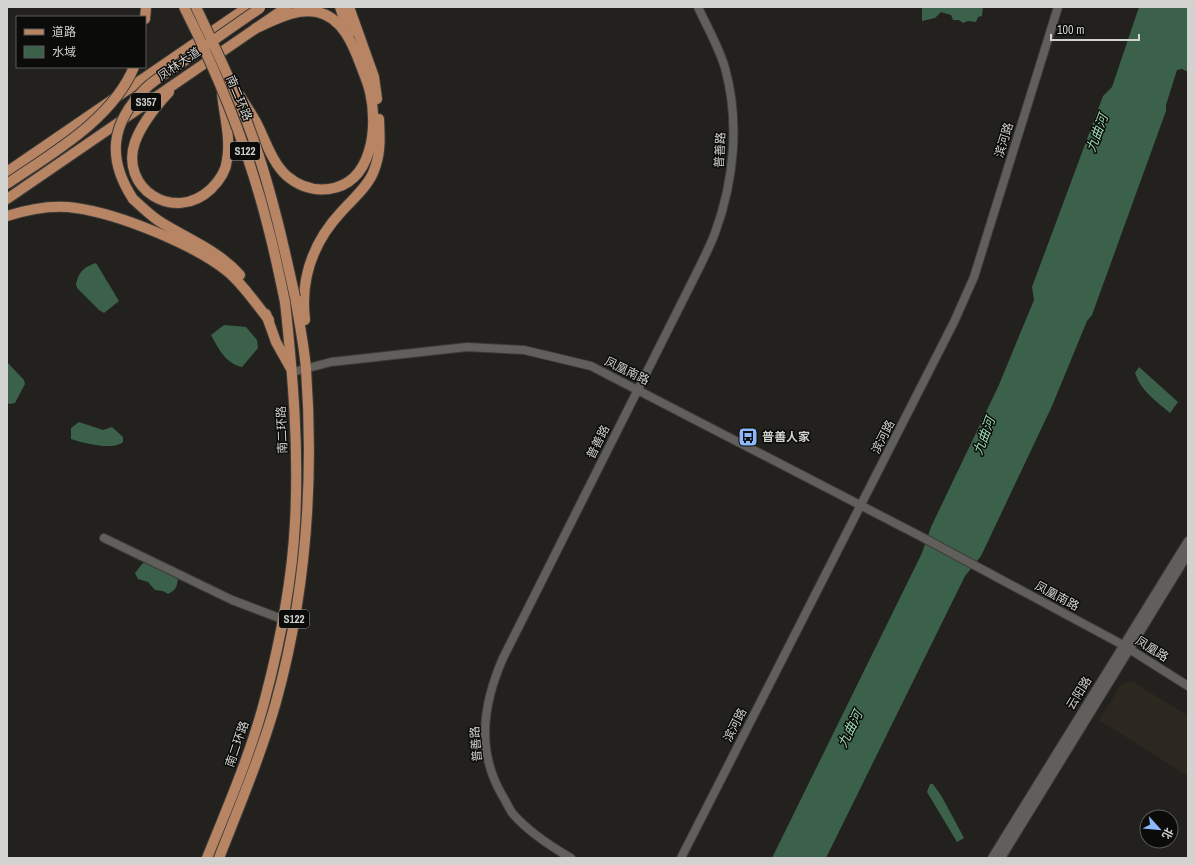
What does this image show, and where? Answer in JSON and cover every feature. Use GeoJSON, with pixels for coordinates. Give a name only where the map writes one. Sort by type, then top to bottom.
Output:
{"type":"FeatureCollection","features":[{"type":"Feature","properties":{"kind":"main road","name":"南二环路"},"geometry":{"type":"LineString","coordinates":[[184,7],[222,90],[246,152],[269,230],[285,302],[293,372],[296,441],[295,524],[288,593],[265,699],[238,780],[207,858]]}},
{"type":"Feature","properties":{"kind":"main road","name":"南二环路"},"geometry":{"type":"LineString","coordinates":[[196,7],[229,80],[259,157],[280,229],[295,297],[306,368],[308,482],[303,565],[289,645],[276,702],[265,737],[219,858]]}},
{"type":"Feature","properties":{"kind":"main road","name":"凤林大道"},"geometry":{"type":"LineString","coordinates":[[7,172],[248,7]]}},
{"type":"Feature","properties":{"kind":"main road"},"geometry":{"type":"LineString","coordinates":[[261,7],[145,88],[128,109],[118,133],[115,150],[122,182],[133,199],[160,222],[200,249],[231,266],[256,294],[269,320],[276,342],[293,372]]}},
{"type":"Feature","properties":{"kind":"main road","name":"凤林大道"},"geometry":{"type":"LineString","coordinates":[[7,199],[287,7]]}},
{"type":"Feature","properties":{"kind":"main road"},"geometry":{"type":"LineString","coordinates":[[229,80],[255,120],[275,160],[286,176],[301,186],[318,190],[333,188],[348,182],[360,171],[369,152],[374,124],[370,92],[340,7]]}},
{"type":"Feature","properties":{"kind":"main road"},"geometry":{"type":"LineString","coordinates":[[306,368],[304,310],[305,283],[312,255],[332,221],[372,174],[380,150],[379,119],[374,77],[350,8]]}},
{"type":"Feature","properties":{"kind":"main road"},"geometry":{"type":"LineString","coordinates":[[256,28],[297,12],[317,12],[330,18],[345,31],[353,45]]}},
{"type":"Feature","properties":{"kind":"main road"},"geometry":{"type":"LineString","coordinates":[[7,184],[94,121],[121,93],[134,68]]}},
{"type":"Feature","properties":{"kind":"main road"},"geometry":{"type":"LineString","coordinates":[[186,75],[159,102],[147,119],[135,143],[133,162],[137,180],[147,192],[158,200],[171,204],[186,204],[201,198],[219,182],[227,162],[228,135],[222,90]]}},
{"type":"Feature","properties":{"kind":"main road"},"geometry":{"type":"LineString","coordinates":[[7,216],[33,208],[75,208],[115,217],[154,233],[200,249]]}},
{"type":"Feature","properties":{"kind":"main road"},"geometry":{"type":"LineString","coordinates":[[254,734],[265,737]]}},
{"type":"Feature","properties":{"kind":"street","name":"普善路"},"geometry":{"type":"LineString","coordinates":[[571,858],[530,830],[512,813],[498,789],[489,765],[485,734],[486,708],[492,682],[503,658],[714,235],[729,184],[733,148],[730,91],[725,67],[698,7]]}},
{"type":"Feature","properties":{"kind":"street","name":"滨河路"},"geometry":{"type":"LineString","coordinates":[[681,858],[954,322],[974,277],[1058,7]]}},
{"type":"Feature","properties":{"kind":"street","name":"凤凰南路"},"geometry":{"type":"LineString","coordinates":[[293,372],[332,362],[467,347],[517,350],[591,366],[861,505],[1126,647]]}},
{"type":"Feature","properties":{"kind":"street"},"geometry":{"type":"LineString","coordinates":[[104,538],[232,600],[282,619]]}},
{"type":"Feature","properties":{"kind":"street","name":"云阳路"},"geometry":{"type":"LineString","coordinates":[[1001,858],[1188,541]]}},
{"type":"Feature","properties":{"kind":"street","name":"云阳路"},"geometry":{"type":"LineString","coordinates":[[992,858],[1126,647],[1188,554]]}},
{"type":"Feature","properties":{"kind":"street","name":"凤凰路"},"geometry":{"type":"LineString","coordinates":[[1126,647],[1188,686]]}},
{"type":"Feature","properties":{"kind":"shaded area"},"geometry":{"type":"Polygon","coordinates":[[[1126,682],[1133,682],[1188,716],[1188,776],[1099,720],[1121,685],[1126,682]]]}},
{"type":"Feature","properties":{"kind":"water"},"geometry":{"type":"Polygon","coordinates":[[[922,7],[983,7],[982,16],[978,17],[976,22],[968,21],[963,23],[959,20],[953,20],[951,15],[941,12],[935,18],[922,21],[922,7]]]}},
{"type":"Feature","properties":{"kind":"water","name":"九曲河"},"geometry":{"type":"Polygon","coordinates":[[[1139,7],[1188,7],[1188,72],[1182,69],[1177,70],[1166,105],[1166,111],[1092,315],[1087,321],[1052,406],[981,556],[965,576],[826,858],[772,858],[922,553],[931,527],[998,387],[1034,300],[1032,287],[1103,96],[1112,87],[1139,7]]]}},
{"type":"Feature","properties":{"kind":"water"},"geometry":{"type":"Polygon","coordinates":[[[96,263],[119,301],[104,313],[77,288],[76,284],[83,270],[96,263]]]}},
{"type":"Feature","properties":{"kind":"water"},"geometry":{"type":"Polygon","coordinates":[[[224,325],[246,327],[257,340],[258,348],[242,367],[231,363],[223,355],[211,335],[224,325]]]}},
{"type":"Feature","properties":{"kind":"water"},"geometry":{"type":"Polygon","coordinates":[[[7,362],[24,380],[25,384],[15,403],[10,404],[7,403],[7,362]]]}},
{"type":"Feature","properties":{"kind":"water"},"geometry":{"type":"Polygon","coordinates":[[[1139,367],[1178,402],[1170,413],[1141,385],[1135,373],[1139,367]]]}},
{"type":"Feature","properties":{"kind":"water"},"geometry":{"type":"Polygon","coordinates":[[[79,422],[103,430],[112,427],[123,437],[123,442],[118,445],[105,446],[71,439],[71,428],[79,422]]]}},
{"type":"Feature","properties":{"kind":"water"},"geometry":{"type":"Polygon","coordinates":[[[146,562],[178,578],[177,586],[173,591],[168,594],[163,591],[155,590],[148,582],[138,579],[135,573],[142,564],[146,562]]]}},
{"type":"Feature","properties":{"kind":"water"},"geometry":{"type":"Polygon","coordinates":[[[930,784],[933,784],[942,797],[964,838],[957,842],[927,792],[930,784]]]}},
{"type":"Feature","properties":{"kind":"place","name":"普善人家"},"geometry":{"type":"Point","coordinates":[748,437]}}]}
